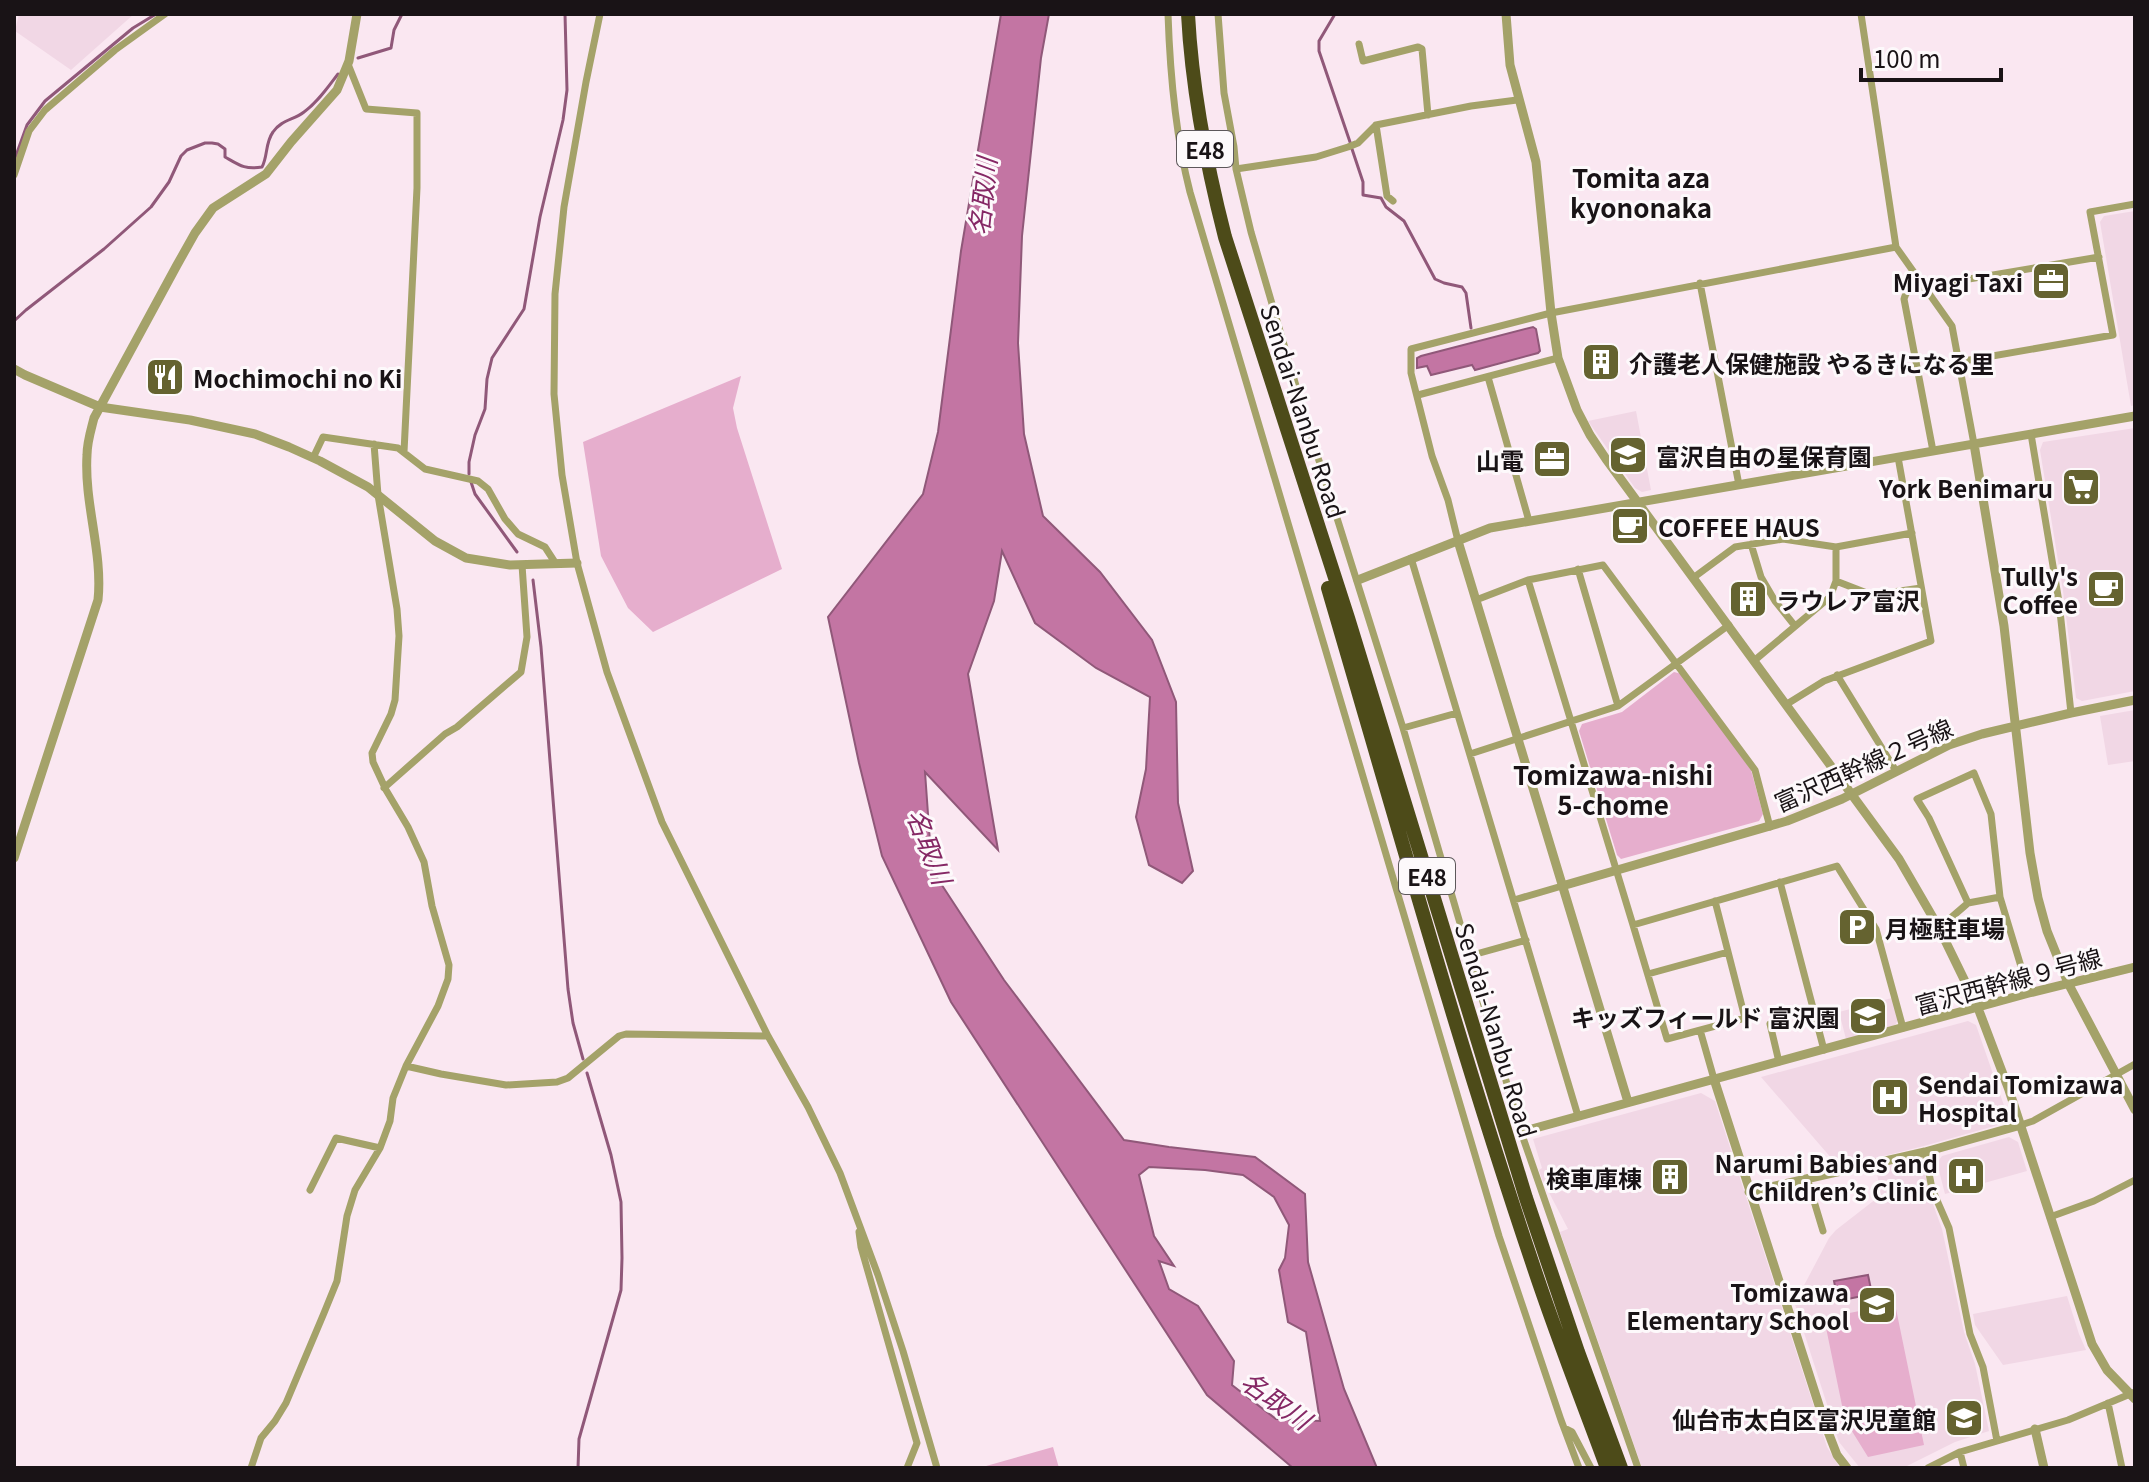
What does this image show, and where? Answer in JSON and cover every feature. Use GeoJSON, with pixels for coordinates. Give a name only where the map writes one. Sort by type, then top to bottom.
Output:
{"type":"FeatureCollection","features":[{"type":"Feature","properties":{"kind":"highway","name":"Sendai-Nanbu Road"},"geometry":{"type":"LineString","coordinates":[[1188,14],[1201,132],[1212,188],[1270,395],[1446,991],[1533,1265],[1607,1468]]}},
{"type":"Feature","properties":{"kind":"highway","name":"Sendai-Nanbu Road"},"geometry":{"type":"LineString","coordinates":[[1238,282],[1348,618],[1526,1198],[1621,1468]]}},
{"type":"Feature","properties":{"kind":"street"},"geometry":{"type":"LineString","coordinates":[[14,175],[29,131],[45,110],[115,50],[165,14]]}},
{"type":"Feature","properties":{"kind":"street"},"geometry":{"type":"LineString","coordinates":[[14,858],[98,600],[100,580],[86,457],[94,418],[189,244],[213,208],[266,174],[337,90],[353,46],[357,14]]}},
{"type":"Feature","properties":{"kind":"street"},"geometry":{"type":"LineString","coordinates":[[600,14],[564,207],[555,294],[554,394],[562,475],[577,563],[607,672],[662,822],[768,1036],[808,1107],[856,1213],[903,1351],[937,1468]]}},
{"type":"Feature","properties":{"kind":"street"},"geometry":{"type":"LineString","coordinates":[[1168,14],[1172,94],[1190,192],[1499,1236],[1579,1468]]}},
{"type":"Feature","properties":{"kind":"street"},"geometry":{"type":"LineString","coordinates":[[1218,14],[1224,93],[1236,169],[1251,232],[1299,398],[1403,728],[1521,1132],[1638,1468]]}},
{"type":"Feature","properties":{"kind":"street"},"geometry":{"type":"LineString","coordinates":[[1506,14],[1510,65],[1517,100],[1536,162],[1551,313],[1558,358],[1567,386],[1590,435],[1899,859],[1939,928],[1978,1008],[2005,1078],[2092,1344],[2107,1370],[2133,1395],[2068,1420],[1960,1452],[1928,1468]]}},
{"type":"Feature","properties":{"kind":"street"},"geometry":{"type":"LineString","coordinates":[[1861,14],[1896,247],[1952,326],[1997,580],[2038,898],[2047,931],[2068,983],[2135,1110]]}},
{"type":"Feature","properties":{"kind":"street"},"geometry":{"type":"LineString","coordinates":[[1359,44],[1363,61],[1418,47],[1422,49],[1428,115]]}},
{"type":"Feature","properties":{"kind":"street"},"geometry":{"type":"LineString","coordinates":[[348,64],[366,109],[417,113],[417,188],[404,452]]}},
{"type":"Feature","properties":{"kind":"street"},"geometry":{"type":"LineString","coordinates":[[1236,169],[1316,157],[1348,147],[1358,143],[1376,125],[1517,100]]}},
{"type":"Feature","properties":{"kind":"street"},"geometry":{"type":"LineString","coordinates":[[1376,125],[1387,196],[1393,201]]}},
{"type":"Feature","properties":{"kind":"street"},"geometry":{"type":"LineString","coordinates":[[1385,180],[1394,179]]}},
{"type":"Feature","properties":{"kind":"street"},"geometry":{"type":"LineString","coordinates":[[1958,362],[2113,335],[2090,212],[2135,204]]}},
{"type":"Feature","properties":{"kind":"street"},"geometry":{"type":"LineString","coordinates":[[1628,1102],[1448,500],[1432,456],[1411,373],[1411,349],[1551,313],[1896,247]]}},
{"type":"Feature","properties":{"kind":"street"},"geometry":{"type":"LineString","coordinates":[[1933,451],[1904,299],[1909,290],[2099,257]]}},
{"type":"Feature","properties":{"kind":"street"},"geometry":{"type":"LineString","coordinates":[[1700,283],[1739,485]]}},
{"type":"Feature","properties":{"kind":"street"},"geometry":{"type":"LineString","coordinates":[[1418,395],[1558,358]]}},
{"type":"Feature","properties":{"kind":"street"},"geometry":{"type":"LineString","coordinates":[[14,369],[100,407],[190,420],[255,434],[313,458],[368,487],[435,541],[466,558],[522,565],[577,563]]}},
{"type":"Feature","properties":{"kind":"street"},"geometry":{"type":"LineString","coordinates":[[1488,377],[1529,521]]}},
{"type":"Feature","properties":{"kind":"street"},"geometry":{"type":"LineString","coordinates":[[1358,580],[1490,528],[2135,416]]}},
{"type":"Feature","properties":{"kind":"street"},"geometry":{"type":"LineString","coordinates":[[2031,434],[2059,602],[2071,713]]}},
{"type":"Feature","properties":{"kind":"street"},"geometry":{"type":"LineString","coordinates":[[313,458],[323,437],[374,444],[398,448],[425,469],[478,481],[488,489],[505,519],[518,534],[545,547],[556,564]]}},
{"type":"Feature","properties":{"kind":"street"},"geometry":{"type":"LineString","coordinates":[[251,1468],[261,1438],[286,1403],[337,1281],[347,1216],[355,1190],[380,1148],[390,1121],[393,1098],[448,979],[449,965],[432,906],[424,862],[408,827],[384,788],[372,753],[395,700],[399,636],[378,495],[374,444]]}},
{"type":"Feature","properties":{"kind":"street"},"geometry":{"type":"LineString","coordinates":[[1787,704],[1837,675],[1931,641],[1898,457]]}},
{"type":"Feature","properties":{"kind":"street"},"geometry":{"type":"LineString","coordinates":[[1693,578],[1735,547],[1783,539],[1836,547],[1912,533]]}},
{"type":"Feature","properties":{"kind":"street"},"geometry":{"type":"LineString","coordinates":[[1751,544],[1761,577],[1795,626]]}},
{"type":"Feature","properties":{"kind":"street"},"geometry":{"type":"LineString","coordinates":[[1755,660],[1830,597],[1836,581],[1836,547]]}},
{"type":"Feature","properties":{"kind":"street"},"geometry":{"type":"LineString","coordinates":[[1411,558],[1578,1116]]}},
{"type":"Feature","properties":{"kind":"street"},"geometry":{"type":"LineString","coordinates":[[384,788],[521,672],[527,637],[522,565]]}},
{"type":"Feature","properties":{"kind":"street"},"geometry":{"type":"LineString","coordinates":[[1476,600],[1528,580],[1603,565],[1755,770],[1770,827]]}},
{"type":"Feature","properties":{"kind":"street"},"geometry":{"type":"LineString","coordinates":[[1578,569],[1618,706]]}},
{"type":"Feature","properties":{"kind":"street"},"geometry":{"type":"LineString","coordinates":[[1528,580],[1667,1039],[1745,1018],[1715,901]]}},
{"type":"Feature","properties":{"kind":"street"},"geometry":{"type":"LineString","coordinates":[[1836,581],[1872,595],[1921,588]]}},
{"type":"Feature","properties":{"kind":"street"},"geometry":{"type":"LineString","coordinates":[[1470,754],[1618,706],[1729,625]]}},
{"type":"Feature","properties":{"kind":"street"},"geometry":{"type":"LineString","coordinates":[[1837,675],[1896,771]]}},
{"type":"Feature","properties":{"kind":"street","name":"富沢西幹線２号線"},"geometry":{"type":"LineString","coordinates":[[1562,886],[1770,827],[1852,794],[1949,745],[2016,725],[2135,700]]}},
{"type":"Feature","properties":{"kind":"street"},"geometry":{"type":"LineString","coordinates":[[1403,728],[1457,713]]}},
{"type":"Feature","properties":{"kind":"street"},"geometry":{"type":"LineString","coordinates":[[1968,903],[1929,818],[1917,799],[1974,773],[1991,814],[2000,897],[2029,993]]}},
{"type":"Feature","properties":{"kind":"street"},"geometry":{"type":"LineString","coordinates":[[1633,925],[1837,866],[1876,929],[1903,1028]]}},
{"type":"Feature","properties":{"kind":"street"},"geometry":{"type":"LineString","coordinates":[[1780,882],[1824,1050]]}},
{"type":"Feature","properties":{"kind":"street"},"geometry":{"type":"LineString","coordinates":[[1514,900],[1562,886]]}},
{"type":"Feature","properties":{"kind":"street"},"geometry":{"type":"LineString","coordinates":[[1939,928],[1968,903],[2000,897]]}},
{"type":"Feature","properties":{"kind":"street"},"geometry":{"type":"LineString","coordinates":[[1469,956],[1526,940]]}},
{"type":"Feature","properties":{"kind":"street"},"geometry":{"type":"LineString","coordinates":[[1648,974],[1728,952]]}},
{"type":"Feature","properties":{"kind":"street","name":"富沢西幹線９号線"},"geometry":{"type":"LineString","coordinates":[[1521,1132],[2029,993],[2135,967]]}},
{"type":"Feature","properties":{"kind":"street"},"geometry":{"type":"LineString","coordinates":[[1770,1024],[1779,1062]]}},
{"type":"Feature","properties":{"kind":"street"},"geometry":{"type":"LineString","coordinates":[[1700,1030],[1825,1424],[1837,1455],[1847,1468]]}},
{"type":"Feature","properties":{"kind":"street"},"geometry":{"type":"LineString","coordinates":[[406,1066],[506,1085],[557,1082],[568,1078],[619,1036],[626,1034],[768,1036]]}},
{"type":"Feature","properties":{"kind":"street"},"geometry":{"type":"LineString","coordinates":[[1749,1192],[1925,1152],[2021,1125],[2135,1064]]}},
{"type":"Feature","properties":{"kind":"street"},"geometry":{"type":"LineString","coordinates":[[310,1190],[336,1138],[380,1148]]}},
{"type":"Feature","properties":{"kind":"street"},"geometry":{"type":"LineString","coordinates":[[1925,1152],[1932,1189],[1949,1228],[1970,1334],[1983,1367],[1997,1441]]}},
{"type":"Feature","properties":{"kind":"street"},"geometry":{"type":"LineString","coordinates":[[1807,1178],[1823,1231]]}},
{"type":"Feature","properties":{"kind":"street"},"geometry":{"type":"LineString","coordinates":[[2050,1217],[2094,1201],[2135,1180]]}},
{"type":"Feature","properties":{"kind":"street"},"geometry":{"type":"LineString","coordinates":[[856,1213],[861,1247],[917,1443],[907,1468]]}},
{"type":"Feature","properties":{"kind":"street"},"geometry":{"type":"LineString","coordinates":[[2108,1403],[2122,1468]]}},
{"type":"Feature","properties":{"kind":"street"},"geometry":{"type":"LineString","coordinates":[[1564,1428],[1572,1432],[1591,1468]]}},
{"type":"Feature","properties":{"kind":"street"},"geometry":{"type":"LineString","coordinates":[[2035,1429],[2044,1468]]}},
{"type":"Feature","properties":{"kind":"street"},"geometry":{"type":"LineString","coordinates":[[1960,1452],[1964,1468]]}},
{"type":"Feature","properties":{"kind":"shaded area"},"geometry":{"type":"Polygon","coordinates":[[[19,14],[134,14],[71,70],[15,31],[19,14]]]}},
{"type":"Feature","properties":{"kind":"shaded area"},"geometry":{"type":"Polygon","coordinates":[[[2135,211],[2135,405],[2131,406],[2100,222],[2104,216],[2135,211]]]}},
{"type":"Feature","properties":{"kind":"shaded area"},"geometry":{"type":"Polygon","coordinates":[[[741,376],[733,408],[737,428],[782,569],[653,632],[628,608],[601,556],[583,442],[741,376]]]}},
{"type":"Feature","properties":{"kind":"shaded area","name":"富沢自由の星保育園"},"geometry":{"type":"Polygon","coordinates":[[[1636,411],[1651,490],[1642,492],[1635,488],[1588,421],[1636,411]]]}},
{"type":"Feature","properties":{"kind":"shaded area"},"geometry":{"type":"Polygon","coordinates":[[[2135,428],[2135,691],[2082,701],[2076,698],[2063,591],[2040,450],[2043,442],[2135,428]]]}},
{"type":"Feature","properties":{"kind":"shaded area"},"geometry":{"type":"Polygon","coordinates":[[[1674,672],[1682,674],[1751,770],[1763,814],[1759,821],[1621,859],[1617,855],[1579,731],[1582,724],[1622,712],[1674,672]]]}},
{"type":"Feature","properties":{"kind":"shaded area"},"geometry":{"type":"Polygon","coordinates":[[[2135,710],[2135,761],[2108,765],[2100,716],[2135,710]]]}},
{"type":"Feature","properties":{"kind":"shaded area","name":"キッズフィールド 富沢園"},"geometry":{"type":"Polygon","coordinates":[[[1892,998],[1898,1020],[1895,1025],[1846,1039],[1839,1012],[1892,998]]]}},
{"type":"Feature","properties":{"kind":"shaded area","name":"Sendai Tomizawa Hospital"},"geometry":{"type":"Polygon","coordinates":[[[1968,1021],[1976,1025],[2008,1117],[2005,1123],[1924,1146],[1839,1167],[1761,1077],[1968,1021]]]}},
{"type":"Feature","properties":{"kind":"shaded area"},"geometry":{"type":"Polygon","coordinates":[[[1701,1093],[1715,1101],[1827,1447],[1840,1468],[1642,1468],[1560,1232],[1568,1229],[1542,1179],[1539,1170],[1542,1168],[1533,1139],[1701,1093]]]}},
{"type":"Feature","properties":{"kind":"shaded area"},"geometry":{"type":"Polygon","coordinates":[[[2009,1137],[2018,1142],[2027,1171],[1945,1194],[1937,1163],[1942,1156],[2009,1137]]]}},
{"type":"Feature","properties":{"kind":"shaded area","name":"Tomizawa Elementary School"},"geometry":{"type":"Polygon","coordinates":[[[1916,1159],[1923,1164],[1942,1229],[1989,1431],[1955,1442],[1903,1468],[1860,1468],[1839,1442],[1791,1292],[1800,1293],[1836,1230],[1881,1195],[1876,1169],[1916,1159]]]}},
{"type":"Feature","properties":{"kind":"shaded area"},"geometry":{"type":"Polygon","coordinates":[[[2067,1296],[2086,1350],[2003,1365],[1975,1325],[1973,1314],[2067,1296]]]}},
{"type":"Feature","properties":{"kind":"shaded area"},"geometry":{"type":"Polygon","coordinates":[[[1895,1304],[1924,1445],[1868,1457],[1845,1420],[1824,1318],[1895,1304]]]}},
{"type":"Feature","properties":{"kind":"shaded area"},"geometry":{"type":"Polygon","coordinates":[[[1053,1447],[1059,1468],[979,1468],[1053,1447]]]}},
{"type":"Feature","properties":{"kind":"water","name":"名取川"},"geometry":{"type":"Polygon","coordinates":[[[1001,14],[1049,14],[1041,58],[1022,236],[1018,343],[1024,434],[1043,516],[1100,572],[1152,640],[1176,702],[1178,803],[1193,871],[1182,883],[1149,865],[1136,817],[1146,769],[1150,697],[1096,668],[1035,623],[1002,551],[994,601],[968,674],[998,850],[925,772],[932,870],[1004,980],[1124,1140],[1255,1157],[1305,1194],[1308,1262],[1344,1389],[1377,1468],[1293,1468],[1207,1395],[951,1002],[882,856],[828,617],[923,494],[938,432],[961,251],[1001,14]],[[1149,1167],[1139,1175],[1154,1236],[1174,1266],[1159,1261],[1169,1289],[1198,1306],[1234,1361],[1232,1385],[1276,1419],[1320,1421],[1306,1332],[1288,1322],[1279,1270],[1285,1258],[1289,1225],[1274,1197],[1243,1175],[1149,1167]]]}},
{"type":"Feature","properties":{"kind":"water"},"geometry":{"type":"Polygon","coordinates":[[[1533,327],[1536,329],[1538,353],[1475,370],[1472,365],[1431,375],[1427,366],[1417,368],[1417,358],[1421,356],[1533,327]]]}},
{"type":"Feature","properties":{"kind":"water"},"geometry":{"type":"Polygon","coordinates":[[[1868,1275],[1872,1294],[1838,1301],[1834,1281],[1868,1275]]]}},
{"type":"Feature","properties":{"kind":"waterway"},"geometry":{"type":"LineString","coordinates":[[14,161],[27,125],[45,101],[133,28],[156,14]]}},
{"type":"Feature","properties":{"kind":"waterway"},"geometry":{"type":"LineString","coordinates":[[358,58],[391,48],[394,30],[402,14]]}},
{"type":"Feature","properties":{"kind":"waterway"},"geometry":{"type":"LineString","coordinates":[[469,474],[475,435],[485,409],[492,358],[524,309],[540,217],[563,120],[567,90],[565,14]]}},
{"type":"Feature","properties":{"kind":"waterway"},"geometry":{"type":"LineString","coordinates":[[1335,14],[1319,41],[1319,51],[1350,142]]}},
{"type":"Feature","properties":{"kind":"waterway"},"geometry":{"type":"LineString","coordinates":[[14,321],[151,207],[187,150],[205,143],[218,144],[225,149],[225,157],[234,162],[247,167],[262,167],[270,136],[276,128],[309,108],[338,74]]}},
{"type":"Feature","properties":{"kind":"waterway"},"geometry":{"type":"LineString","coordinates":[[1352,149],[1363,182],[1363,195],[1381,198],[1386,207],[1404,221],[1435,279],[1462,287],[1466,293],[1471,328]]}},
{"type":"Feature","properties":{"kind":"waterway"},"geometry":{"type":"LineString","coordinates":[[471,482],[475,494],[517,552]]}},
{"type":"Feature","properties":{"kind":"waterway"},"geometry":{"type":"LineString","coordinates":[[533,580],[568,989],[583,1059]]}},
{"type":"Feature","properties":{"kind":"waterway"},"geometry":{"type":"LineString","coordinates":[[578,1468],[579,1439],[621,1290],[622,1258],[621,1202],[587,1073]]}},
{"type":"Feature","properties":{"kind":"place","name":"Miyagi Taxi"},"geometry":{"type":"Point","coordinates":[2051,281]}},
{"type":"Feature","properties":{"kind":"place","name":"介護老人保健施設 やるきになる里"},"geometry":{"type":"Point","coordinates":[1601,362]}},
{"type":"Feature","properties":{"kind":"place","name":"Mochimochi no Ki"},"geometry":{"type":"Point","coordinates":[165,377]}},
{"type":"Feature","properties":{"kind":"place","name":"富沢自由の星保育園"},"geometry":{"type":"Point","coordinates":[1628,455]}},
{"type":"Feature","properties":{"kind":"place","name":"山電"},"geometry":{"type":"Point","coordinates":[1552,459]}},
{"type":"Feature","properties":{"kind":"place","name":"York Benimaru"},"geometry":{"type":"Point","coordinates":[2081,487]}},
{"type":"Feature","properties":{"kind":"place","name":"COFFEE HAUS"},"geometry":{"type":"Point","coordinates":[1630,526]}},
{"type":"Feature","properties":{"kind":"place","name":"Tully's Coffee"},"geometry":{"type":"Point","coordinates":[2106,589]}},
{"type":"Feature","properties":{"kind":"place","name":"ラウレア富沢"},"geometry":{"type":"Point","coordinates":[1748,599]}},
{"type":"Feature","properties":{"kind":"place","name":"月極駐車場"},"geometry":{"type":"Point","coordinates":[1857,927]}},
{"type":"Feature","properties":{"kind":"place","name":"キッズフィールド 富沢園"},"geometry":{"type":"Point","coordinates":[1868,1016]}},
{"type":"Feature","properties":{"kind":"place","name":"Sendai Tomizawa Hospital"},"geometry":{"type":"Point","coordinates":[1890,1097]}},
{"type":"Feature","properties":{"kind":"place","name":"Narumi Babies and Children’s Clinic"},"geometry":{"type":"Point","coordinates":[1966,1176]}},
{"type":"Feature","properties":{"kind":"place","name":"検車庫棟"},"geometry":{"type":"Point","coordinates":[1670,1177]}},
{"type":"Feature","properties":{"kind":"place","name":"Tomizawa Elementary School"},"geometry":{"type":"Point","coordinates":[1877,1305]}},
{"type":"Feature","properties":{"kind":"place","name":"仙台市太白区富沢児童館"},"geometry":{"type":"Point","coordinates":[1964,1418]}},
{"type":"Feature","properties":{"kind":"district","name":"Tomita aza kyononaka"},"geometry":{"type":"Point","coordinates":[1641,191]}},
{"type":"Feature","properties":{"kind":"district","name":"Tomizawa-nishi 5-chome"},"geometry":{"type":"Point","coordinates":[1613,788]}}]}
